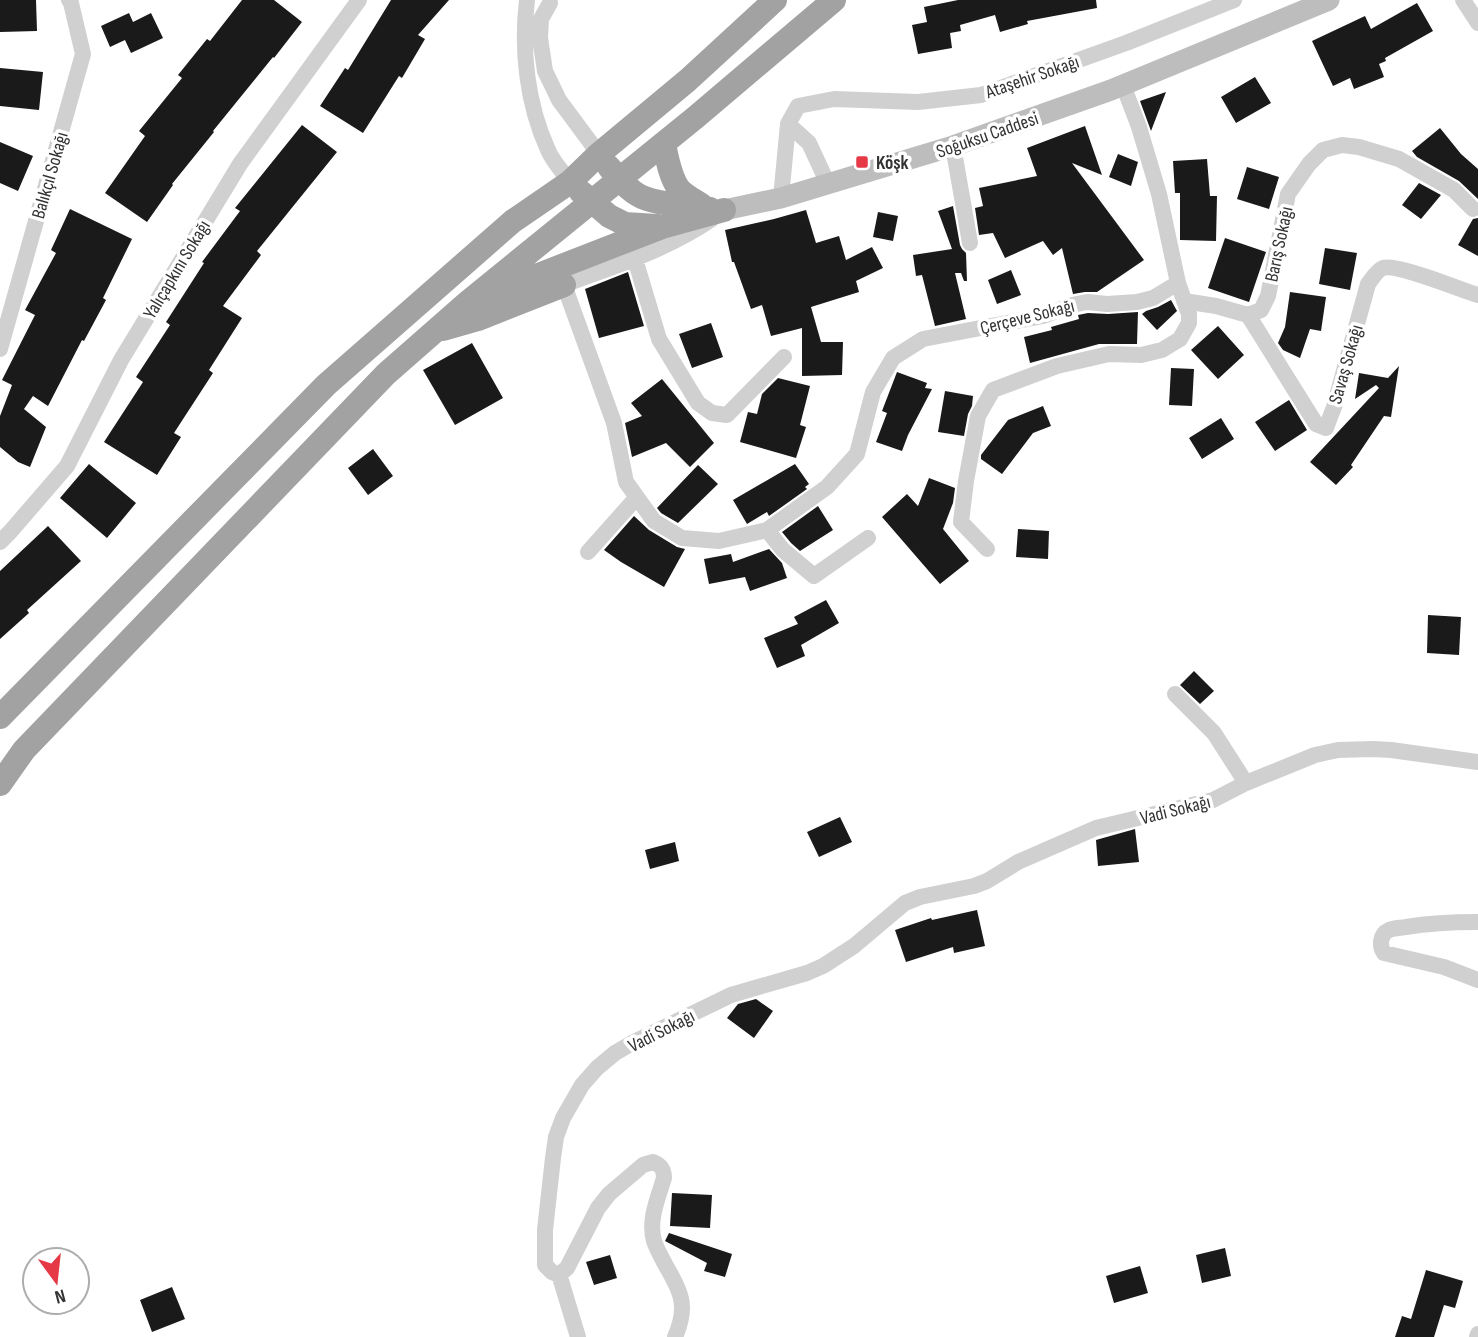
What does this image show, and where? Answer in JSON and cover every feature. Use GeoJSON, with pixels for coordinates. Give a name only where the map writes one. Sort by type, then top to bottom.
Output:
{"type":"FeatureCollection","features":[{"type":"Feature","properties":{"kind":"highway"},"geometry":{"type":"LineString","coordinates":[[0,784],[24,750],[386,374],[468,302],[664,144],[834,0]]}},
{"type":"Feature","properties":{"kind":"highway"},"geometry":{"type":"LineString","coordinates":[[0,718],[326,385],[513,221],[570,182],[772,3]]}},
{"type":"Feature","properties":{"kind":"highway"},"geometry":{"type":"LineString","coordinates":[[664,144],[668,164],[681,191],[716,210]]}},
{"type":"Feature","properties":{"kind":"highway"},"geometry":{"type":"LineString","coordinates":[[599,154],[619,180],[641,197],[657,202],[716,210]]}},
{"type":"Feature","properties":{"kind":"highway"},"geometry":{"type":"LineString","coordinates":[[570,182],[609,216],[625,224],[662,227]]}},
{"type":"Feature","properties":{"kind":"highway"},"geometry":{"type":"LineString","coordinates":[[468,302],[662,227],[716,210]]}},
{"type":"Feature","properties":{"kind":"highway"},"geometry":{"type":"LineString","coordinates":[[436,331],[478,319],[564,285]]}},
{"type":"Feature","properties":{"kind":"main road","name":"Soğuksu Caddesi"},"geometry":{"type":"LineString","coordinates":[[716,210],[782,198],[953,145],[1123,85],[1329,0]]}},
{"type":"Feature","properties":{"kind":"street","name":"Balıkçıl Sokağı"},"geometry":{"type":"LineString","coordinates":[[0,349],[83,54],[69,0]]}},
{"type":"Feature","properties":{"kind":"street","name":"Yalıçapkını Sokağı"},"geometry":{"type":"LineString","coordinates":[[0,541],[10,533],[67,466],[121,360],[240,163],[359,0]]}},
{"type":"Feature","properties":{"kind":"street"},"geometry":{"type":"LineString","coordinates":[[527,0],[524,30],[530,92],[538,125],[549,153],[570,182]]}},
{"type":"Feature","properties":{"kind":"street","name":"Ataşehir Sokağı"},"geometry":{"type":"LineString","coordinates":[[788,124],[798,106],[834,99],[918,102],[981,95],[1126,43],[1234,0]]}},
{"type":"Feature","properties":{"kind":"street"},"geometry":{"type":"LineString","coordinates":[[1463,0],[1478,23]]}},
{"type":"Feature","properties":{"kind":"street"},"geometry":{"type":"LineString","coordinates":[[551,1],[541,19],[540,38],[545,71],[559,100],[599,154]]}},
{"type":"Feature","properties":{"kind":"street"},"geometry":{"type":"LineString","coordinates":[[987,550],[961,522],[978,416],[993,390],[1057,366],[1109,354],[1141,355],[1162,350],[1180,340],[1189,324],[1189,314],[1178,283],[1159,194],[1123,85]]}},
{"type":"Feature","properties":{"kind":"street"},"geometry":{"type":"LineString","coordinates":[[788,124],[809,142],[828,184]]}},
{"type":"Feature","properties":{"kind":"street"},"geometry":{"type":"LineString","coordinates":[[782,198],[788,124]]}},
{"type":"Feature","properties":{"kind":"street"},"geometry":{"type":"LineString","coordinates":[[953,145],[970,243]]}},
{"type":"Feature","properties":{"kind":"street","name":"Barış Sokağı"},"geometry":{"type":"LineString","coordinates":[[1248,315],[1261,310],[1268,296],[1289,194],[1309,164],[1323,150],[1342,145],[1399,159],[1454,190],[1473,209]]}},
{"type":"Feature","properties":{"kind":"street","name":"Soğuksu Caddesi"},"geometry":{"type":"LineString","coordinates":[[564,285],[635,259],[692,233],[716,210]]}},
{"type":"Feature","properties":{"kind":"street"},"geometry":{"type":"LineString","coordinates":[[635,259],[659,339],[698,402],[712,413],[727,415],[784,357]]}},
{"type":"Feature","properties":{"kind":"street","name":"Savaş Sokağı"},"geometry":{"type":"LineString","coordinates":[[1248,315],[1316,424],[1326,428],[1368,284],[1380,268],[1407,271],[1478,295]]}},
{"type":"Feature","properties":{"kind":"street","name":"Çerçeve Sokağı"},"geometry":{"type":"LineString","coordinates":[[564,285],[614,423],[626,482],[654,521],[682,538],[719,541],[767,530],[827,487],[857,454],[873,392],[893,358],[923,339],[1043,316],[1087,302],[1137,302],[1153,298],[1178,283]]}},
{"type":"Feature","properties":{"kind":"street"},"geometry":{"type":"LineString","coordinates":[[1184,301],[1248,315]]}},
{"type":"Feature","properties":{"kind":"street"},"geometry":{"type":"LineString","coordinates":[[588,552],[637,498]]}},
{"type":"Feature","properties":{"kind":"street"},"geometry":{"type":"LineString","coordinates":[[767,530],[783,550],[814,576],[868,538]]}},
{"type":"Feature","properties":{"kind":"street"},"geometry":{"type":"LineString","coordinates":[[1175,694],[1214,733],[1246,783]]}},
{"type":"Feature","properties":{"kind":"street","name":"Vadi Sokağı"},"geometry":{"type":"LineString","coordinates":[[559,1273],[547,1269],[544,1259],[556,1137],[572,1100],[582,1085],[615,1053],[634,1042],[731,995],[823,966],[838,958],[895,911],[920,897],[974,886],[1018,862],[1097,828],[1213,800],[1246,783],[1315,755],[1338,750],[1391,750],[1478,762]]}},
{"type":"Feature","properties":{"kind":"street"},"geometry":{"type":"LineString","coordinates":[[1478,922],[1423,924],[1390,929],[1385,933],[1380,945],[1384,953],[1444,967],[1478,980]]}},
{"type":"Feature","properties":{"kind":"street"},"geometry":{"type":"LineString","coordinates":[[578,1337],[559,1273],[567,1268],[608,1194],[643,1165],[653,1162],[662,1168],[664,1178],[654,1208],[654,1241],[680,1292],[682,1314],[675,1337]]}},
{"type":"Feature","properties":{"kind":"building"},"geometry":{"type":"Polygon","coordinates":[[[0,0],[36,0],[37,31],[0,32],[0,0]]]}},
{"type":"Feature","properties":{"kind":"building"},"geometry":{"type":"Polygon","coordinates":[[[242,0],[274,0],[302,22],[213,131],[147,222],[105,193],[145,136],[139,131],[182,78],[178,75],[207,39],[210,41],[242,0]]]}},
{"type":"Feature","properties":{"kind":"building"},"geometry":{"type":"Polygon","coordinates":[[[391,0],[449,0],[418,35],[425,39],[402,78],[399,76],[363,133],[320,106],[345,68],[348,70],[391,0]]]}},
{"type":"Feature","properties":{"kind":"building"},"geometry":{"type":"Polygon","coordinates":[[[958,0],[1096,0],[1097,8],[1027,21],[1028,24],[1000,32],[995,15],[960,25],[961,31],[950,33],[952,48],[918,54],[912,25],[927,22],[924,7],[958,0]]]}},
{"type":"Feature","properties":{"kind":"building"},"geometry":{"type":"Polygon","coordinates":[[[1417,3],[1433,31],[1385,58],[1386,61],[1379,64],[1384,77],[1354,89],[1350,78],[1333,86],[1312,41],[1365,16],[1371,29],[1417,3]]]}},
{"type":"Feature","properties":{"kind":"building"},"geometry":{"type":"Polygon","coordinates":[[[129,13],[133,22],[151,13],[163,38],[131,53],[125,40],[110,47],[101,26],[129,13]]]}},
{"type":"Feature","properties":{"kind":"building"},"geometry":{"type":"Polygon","coordinates":[[[0,68],[43,72],[39,110],[0,106],[0,68]]]}},
{"type":"Feature","properties":{"kind":"building"},"geometry":{"type":"Polygon","coordinates":[[[1255,77],[1271,103],[1236,123],[1221,97],[1255,77]]]}},
{"type":"Feature","properties":{"kind":"building"},"geometry":{"type":"Polygon","coordinates":[[[1166,92],[1151,131],[1140,101],[1166,92]]]}},
{"type":"Feature","properties":{"kind":"building"},"geometry":{"type":"Polygon","coordinates":[[[302,125],[337,152],[257,251],[261,255],[223,306],[242,318],[209,370],[213,373],[174,433],[181,437],[157,475],[104,442],[143,382],[136,377],[170,325],[166,322],[204,263],[202,262],[240,211],[235,208],[302,125]]]}},
{"type":"Feature","properties":{"kind":"building"},"geometry":{"type":"Polygon","coordinates":[[[1085,126],[1102,175],[1072,163],[1144,260],[1097,292],[1073,294],[1062,248],[1053,255],[1043,241],[1005,258],[993,233],[979,235],[975,208],[983,206],[979,188],[1037,176],[1027,148],[1085,126]]]}},
{"type":"Feature","properties":{"kind":"building"},"geometry":{"type":"Polygon","coordinates":[[[1440,128],[1461,154],[1478,169],[1478,199],[1459,181],[1417,157],[1412,151],[1440,128]]]}},
{"type":"Feature","properties":{"kind":"building"},"geometry":{"type":"Polygon","coordinates":[[[0,142],[33,156],[18,191],[0,183],[0,142]]]}},
{"type":"Feature","properties":{"kind":"building"},"geometry":{"type":"Polygon","coordinates":[[[1118,154],[1138,162],[1131,186],[1109,177],[1118,154]]]}},
{"type":"Feature","properties":{"kind":"building"},"geometry":{"type":"Polygon","coordinates":[[[1207,159],[1210,196],[1217,196],[1216,241],[1180,240],[1180,193],[1175,193],[1173,161],[1207,159]]]}},
{"type":"Feature","properties":{"kind":"building"},"geometry":{"type":"Polygon","coordinates":[[[1247,167],[1279,177],[1269,209],[1237,199],[1247,167]]]}},
{"type":"Feature","properties":{"kind":"building"},"geometry":{"type":"Polygon","coordinates":[[[1419,183],[1441,195],[1421,219],[1402,205],[1419,183]]]}},
{"type":"Feature","properties":{"kind":"building"},"geometry":{"type":"Polygon","coordinates":[[[953,206],[960,245],[966,253],[967,281],[964,281],[961,273],[955,273],[966,319],[935,326],[922,275],[916,276],[913,255],[952,249],[938,211],[953,206]]]}},
{"type":"Feature","properties":{"kind":"building"},"geometry":{"type":"Polygon","coordinates":[[[70,209],[132,239],[103,298],[106,300],[48,406],[33,396],[24,409],[46,427],[30,467],[18,462],[0,447],[0,416],[12,385],[2,380],[35,315],[25,310],[56,253],[51,250],[70,209]]]}},
{"type":"Feature","properties":{"kind":"building"},"geometry":{"type":"Polygon","coordinates":[[[806,210],[816,243],[839,236],[846,260],[872,247],[883,268],[856,281],[859,292],[811,307],[821,342],[843,342],[842,375],[802,376],[802,328],[771,336],[762,305],[751,309],[732,262],[725,230],[806,210]]]}},
{"type":"Feature","properties":{"kind":"building"},"geometry":{"type":"Polygon","coordinates":[[[878,212],[898,216],[893,241],[873,237],[878,212]]]}},
{"type":"Feature","properties":{"kind":"building"},"geometry":{"type":"Polygon","coordinates":[[[1478,218],[1478,256],[1458,245],[1473,219],[1478,218]]]}},
{"type":"Feature","properties":{"kind":"building"},"geometry":{"type":"Polygon","coordinates":[[[1225,238],[1266,252],[1249,302],[1208,288],[1225,238]]]}},
{"type":"Feature","properties":{"kind":"building"},"geometry":{"type":"Polygon","coordinates":[[[1325,248],[1357,253],[1350,290],[1319,284],[1325,248]]]}},
{"type":"Feature","properties":{"kind":"building"},"geometry":{"type":"Polygon","coordinates":[[[1011,270],[1021,295],[997,304],[988,280],[1011,270]]]}},
{"type":"Feature","properties":{"kind":"building"},"geometry":{"type":"Polygon","coordinates":[[[628,272],[644,326],[599,338],[585,289],[628,272]]]}},
{"type":"Feature","properties":{"kind":"building"},"geometry":{"type":"Polygon","coordinates":[[[1290,292],[1326,297],[1321,331],[1310,329],[1300,358],[1283,350],[1278,343],[1285,327],[1290,292]]]}},
{"type":"Feature","properties":{"kind":"building"},"geometry":{"type":"Polygon","coordinates":[[[1171,300],[1177,311],[1157,330],[1142,314],[1171,300]]]}},
{"type":"Feature","properties":{"kind":"building"},"geometry":{"type":"Polygon","coordinates":[[[1138,312],[1137,344],[1099,344],[1030,363],[1024,337],[1079,319],[1078,315],[1138,312]]]}},
{"type":"Feature","properties":{"kind":"building"},"geometry":{"type":"Polygon","coordinates":[[[711,323],[723,357],[692,368],[679,334],[711,323]]]}},
{"type":"Feature","properties":{"kind":"building"},"geometry":{"type":"Polygon","coordinates":[[[1218,326],[1244,355],[1218,379],[1191,350],[1218,326]]]}},
{"type":"Feature","properties":{"kind":"building"},"geometry":{"type":"Polygon","coordinates":[[[472,343],[503,398],[455,425],[423,370],[472,343]]]}},
{"type":"Feature","properties":{"kind":"building"},"geometry":{"type":"Polygon","coordinates":[[[1399,366],[1391,417],[1384,416],[1351,465],[1353,467],[1336,485],[1310,462],[1379,388],[1376,385],[1355,399],[1359,373],[1388,378],[1399,366]]]}},
{"type":"Feature","properties":{"kind":"building"},"geometry":{"type":"Polygon","coordinates":[[[1171,368],[1194,369],[1192,406],[1169,405],[1171,368]]]}},
{"type":"Feature","properties":{"kind":"building"},"geometry":{"type":"Polygon","coordinates":[[[897,372],[927,383],[925,388],[932,389],[902,451],[876,442],[887,413],[882,411],[897,372]]]}},
{"type":"Feature","properties":{"kind":"building"},"geometry":{"type":"Polygon","coordinates":[[[778,378],[810,386],[800,425],[806,427],[796,458],[740,442],[748,412],[757,414],[762,394],[778,378]]]}},
{"type":"Feature","properties":{"kind":"building"},"geometry":{"type":"Polygon","coordinates":[[[662,379],[714,443],[690,467],[666,443],[632,457],[625,423],[642,416],[631,403],[662,379]]]}},
{"type":"Feature","properties":{"kind":"building"},"geometry":{"type":"Polygon","coordinates":[[[945,391],[973,396],[964,436],[938,432],[945,391]]]}},
{"type":"Feature","properties":{"kind":"building"},"geometry":{"type":"Polygon","coordinates":[[[1289,400],[1307,430],[1275,451],[1255,422],[1289,400]]]}},
{"type":"Feature","properties":{"kind":"building"},"geometry":{"type":"Polygon","coordinates":[[[1043,406],[1051,426],[1033,433],[1002,474],[981,459],[981,455],[1008,420],[1043,406]]]}},
{"type":"Feature","properties":{"kind":"building"},"geometry":{"type":"Polygon","coordinates":[[[1221,418],[1234,439],[1202,459],[1189,438],[1221,418]]]}},
{"type":"Feature","properties":{"kind":"building"},"geometry":{"type":"Polygon","coordinates":[[[373,449],[393,476],[368,495],[348,468],[373,449]]]}},
{"type":"Feature","properties":{"kind":"building"},"geometry":{"type":"Polygon","coordinates":[[[89,464],[136,503],[107,538],[60,498],[89,464]]]}},
{"type":"Feature","properties":{"kind":"building"},"geometry":{"type":"Polygon","coordinates":[[[795,464],[809,484],[805,487],[807,489],[769,516],[767,512],[747,524],[733,500],[795,464]]]}},
{"type":"Feature","properties":{"kind":"building"},"geometry":{"type":"Polygon","coordinates":[[[698,465],[718,484],[678,523],[657,508],[698,465]]]}},
{"type":"Feature","properties":{"kind":"building"},"geometry":{"type":"Polygon","coordinates":[[[929,478],[955,488],[953,503],[943,529],[969,561],[940,584],[882,517],[907,494],[918,506],[929,478]]]}},
{"type":"Feature","properties":{"kind":"building"},"geometry":{"type":"Polygon","coordinates":[[[818,506],[833,530],[800,551],[782,532],[818,506]]]}},
{"type":"Feature","properties":{"kind":"building"},"geometry":{"type":"Polygon","coordinates":[[[634,516],[649,530],[685,549],[664,587],[604,550],[634,516]]]}},
{"type":"Feature","properties":{"kind":"building"},"geometry":{"type":"Polygon","coordinates":[[[48,526],[81,561],[27,610],[29,613],[0,639],[0,571],[48,526]]]}},
{"type":"Feature","properties":{"kind":"building"},"geometry":{"type":"Polygon","coordinates":[[[1018,529],[1049,531],[1048,559],[1016,557],[1018,529]]]}},
{"type":"Feature","properties":{"kind":"building"},"geometry":{"type":"Polygon","coordinates":[[[769,549],[782,563],[787,578],[750,591],[745,577],[709,584],[704,559],[731,554],[733,562],[769,549]]]}},
{"type":"Feature","properties":{"kind":"building"},"geometry":{"type":"Polygon","coordinates":[[[826,600],[839,623],[801,645],[805,656],[777,668],[764,638],[798,624],[794,617],[826,600]]]}},
{"type":"Feature","properties":{"kind":"building"},"geometry":{"type":"Polygon","coordinates":[[[1428,615],[1461,617],[1459,655],[1427,653],[1428,615]]]}},
{"type":"Feature","properties":{"kind":"building"},"geometry":{"type":"Polygon","coordinates":[[[1194,671],[1214,691],[1200,704],[1180,685],[1194,671]]]}},
{"type":"Feature","properties":{"kind":"building"},"geometry":{"type":"Polygon","coordinates":[[[840,817],[852,842],[819,857],[807,832],[840,817]]]}},
{"type":"Feature","properties":{"kind":"building"},"geometry":{"type":"Polygon","coordinates":[[[1135,829],[1139,862],[1098,866],[1096,840],[1135,829]]]}},
{"type":"Feature","properties":{"kind":"building"},"geometry":{"type":"Polygon","coordinates":[[[675,842],[679,861],[650,869],[645,850],[675,842]]]}},
{"type":"Feature","properties":{"kind":"building"},"geometry":{"type":"Polygon","coordinates":[[[977,910],[985,946],[954,953],[953,947],[906,962],[895,930],[931,918],[932,920],[977,910]]]}},
{"type":"Feature","properties":{"kind":"building"},"geometry":{"type":"Polygon","coordinates":[[[756,999],[773,1011],[754,1038],[727,1018],[738,1004],[756,999]]]}},
{"type":"Feature","properties":{"kind":"building"},"geometry":{"type":"Polygon","coordinates":[[[672,1193],[712,1195],[710,1228],[670,1226],[672,1193]]]}},
{"type":"Feature","properties":{"kind":"building"},"geometry":{"type":"Polygon","coordinates":[[[669,1233],[732,1254],[725,1277],[704,1271],[707,1263],[665,1241],[669,1233]]]}},
{"type":"Feature","properties":{"kind":"building"},"geometry":{"type":"Polygon","coordinates":[[[1225,1248],[1231,1276],[1202,1283],[1196,1255],[1225,1248]]]}},
{"type":"Feature","properties":{"kind":"building"},"geometry":{"type":"Polygon","coordinates":[[[610,1255],[617,1278],[594,1285],[586,1262],[610,1255]]]}},
{"type":"Feature","properties":{"kind":"building"},"geometry":{"type":"Polygon","coordinates":[[[1140,1266],[1148,1293],[1114,1303],[1106,1276],[1140,1266]]]}},
{"type":"Feature","properties":{"kind":"building"},"geometry":{"type":"Polygon","coordinates":[[[1426,1270],[1463,1281],[1455,1308],[1444,1305],[1434,1337],[1395,1337],[1402,1316],[1411,1319],[1426,1270]]]}},
{"type":"Feature","properties":{"kind":"building"},"geometry":{"type":"Polygon","coordinates":[[[172,1287],[185,1319],[152,1332],[140,1300],[172,1287]]]}},
{"type":"Feature","properties":{"kind":"place","name":"Köşk"},"geometry":{"type":"Point","coordinates":[862,162]}}]}
